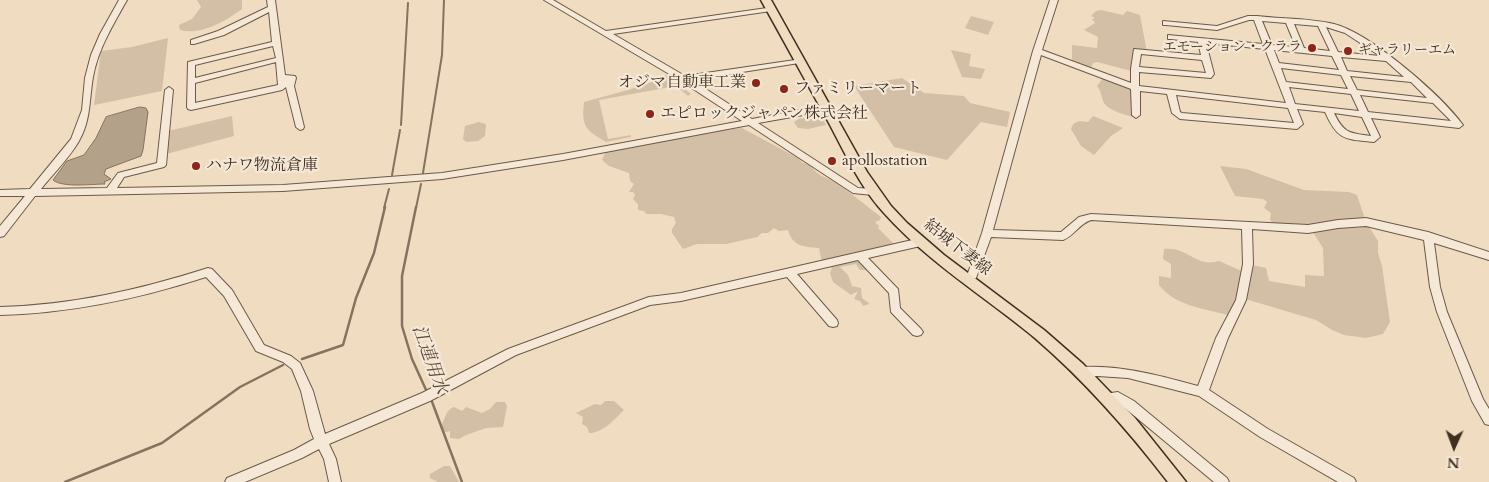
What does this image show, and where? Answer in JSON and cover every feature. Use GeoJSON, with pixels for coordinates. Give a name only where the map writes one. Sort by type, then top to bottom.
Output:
{"type":"FeatureCollection","features":[{"type":"Feature","properties":{"kind":"main road","name":"結城下妻線"},"geometry":{"type":"LineString","coordinates":[[768,4],[873,192],[895,219],[921,242],[1038,333],[1083,372],[1144,438],[1178,482]]}},
{"type":"Feature","properties":{"kind":"street"},"geometry":{"type":"LineString","coordinates":[[0,234],[75,140],[86,110],[89,78],[95,55],[104,34],[123,0]]}},
{"type":"Feature","properties":{"kind":"street"},"geometry":{"type":"LineString","coordinates":[[548,0],[684,79],[856,191],[873,192]]}},
{"type":"Feature","properties":{"kind":"street"},"geometry":{"type":"LineString","coordinates":[[968,278],[972,275],[987,233],[1037,51],[1054,0]]}},
{"type":"Feature","properties":{"kind":"street"},"geometry":{"type":"LineString","coordinates":[[194,42],[234,27],[272,4],[282,87],[191,107],[192,64],[276,43]]}},
{"type":"Feature","properties":{"kind":"street"},"geometry":{"type":"LineString","coordinates":[[606,33],[768,4]]}},
{"type":"Feature","properties":{"kind":"street"},"geometry":{"type":"LineString","coordinates":[[1037,51],[1136,88],[1458,125],[1412,80],[1363,39],[1339,28],[1257,18],[1248,18],[1227,26],[1212,28],[1166,23]]}},
{"type":"Feature","properties":{"kind":"street"},"geometry":{"type":"LineString","coordinates":[[1170,92],[1176,113],[1180,116],[1293,127],[1299,124],[1257,18]]}},
{"type":"Feature","properties":{"kind":"street"},"geometry":{"type":"LineString","coordinates":[[1289,22],[1301,50]]}},
{"type":"Feature","properties":{"kind":"street"},"geometry":{"type":"LineString","coordinates":[[1321,25],[1376,137],[1374,139],[1346,136],[1338,131],[1328,110]]}},
{"type":"Feature","properties":{"kind":"street"},"geometry":{"type":"LineString","coordinates":[[1227,26],[1233,43]]}},
{"type":"Feature","properties":{"kind":"street"},"geometry":{"type":"LineString","coordinates":[[1170,37],[1387,59]]}},
{"type":"Feature","properties":{"kind":"street"},"geometry":{"type":"LineString","coordinates":[[1135,69],[1208,76],[1210,74],[1201,40]]}},
{"type":"Feature","properties":{"kind":"street"},"geometry":{"type":"LineString","coordinates":[[1136,115],[1135,69],[1137,51],[1206,58]]}},
{"type":"Feature","properties":{"kind":"street"},"geometry":{"type":"LineString","coordinates":[[191,82],[280,59]]}},
{"type":"Feature","properties":{"kind":"street"},"geometry":{"type":"LineString","coordinates":[[684,79],[799,60]]}},
{"type":"Feature","properties":{"kind":"street"},"geometry":{"type":"LineString","coordinates":[[1275,65],[1412,80]]}},
{"type":"Feature","properties":{"kind":"street"},"geometry":{"type":"LineString","coordinates":[[282,77],[292,78],[290,86],[300,127]]}},
{"type":"Feature","properties":{"kind":"street"},"geometry":{"type":"LineString","coordinates":[[1283,84],[1434,101]]}},
{"type":"Feature","properties":{"kind":"street"},"geometry":{"type":"LineString","coordinates":[[110,191],[122,174],[161,165],[169,90]]}},
{"type":"Feature","properties":{"kind":"street"},"geometry":{"type":"LineString","coordinates":[[0,193],[283,188],[442,176],[562,157],[826,108]]}},
{"type":"Feature","properties":{"kind":"street"},"geometry":{"type":"LineString","coordinates":[[987,233],[1063,236],[1080,220],[1090,217],[1308,229],[1366,222],[1428,236],[1489,256]]}},
{"type":"Feature","properties":{"kind":"street"},"geometry":{"type":"LineString","coordinates":[[1202,392],[1222,338],[1241,300],[1248,264],[1247,226]]}},
{"type":"Feature","properties":{"kind":"street"},"geometry":{"type":"LineString","coordinates":[[1428,236],[1435,287],[1442,312],[1478,401],[1489,420]]}},
{"type":"Feature","properties":{"kind":"street"},"geometry":{"type":"LineString","coordinates":[[231,482],[430,395],[512,352],[648,301],[681,297],[921,242]]}},
{"type":"Feature","properties":{"kind":"street"},"geometry":{"type":"LineString","coordinates":[[860,256],[894,292],[894,308],[917,332]]}},
{"type":"Feature","properties":{"kind":"street"},"geometry":{"type":"LineString","coordinates":[[0,311],[62,308],[94,303],[135,294],[208,272],[228,293],[260,348],[287,359],[296,366],[307,392],[316,429],[330,459],[335,482]]}},
{"type":"Feature","properties":{"kind":"street"},"geometry":{"type":"LineString","coordinates":[[789,272],[833,323]]}},
{"type":"Feature","properties":{"kind":"street"},"geometry":{"type":"LineString","coordinates":[[1083,372],[1099,370],[1132,375],[1202,392],[1264,433],[1350,482]]}},
{"type":"Feature","properties":{"kind":"street"},"geometry":{"type":"LineString","coordinates":[[1108,398],[1118,396],[1223,482]]}},
{"type":"Feature","properties":{"kind":"shaded area"},"geometry":{"type":"Polygon","coordinates":[[[197,0],[242,0],[242,9],[221,22],[204,29],[196,31],[180,30],[179,25],[192,19],[201,7],[197,0]]]}},
{"type":"Feature","properties":{"kind":"shaded area"},"geometry":{"type":"Polygon","coordinates":[[[1101,10],[1123,15],[1127,11],[1140,15],[1147,52],[1137,51],[1135,72],[1097,62],[1093,63],[1090,70],[1072,63],[1072,45],[1097,48],[1098,37],[1084,30],[1095,23],[1092,19],[1095,18],[1091,16],[1096,11],[1101,10]]]}},
{"type":"Feature","properties":{"kind":"shaded area"},"geometry":{"type":"Polygon","coordinates":[[[971,16],[994,22],[988,35],[965,28],[971,16]]]}},
{"type":"Feature","properties":{"kind":"shaded area"},"geometry":{"type":"Polygon","coordinates":[[[168,38],[162,91],[94,105],[101,51],[132,47],[168,38]]]}},
{"type":"Feature","properties":{"kind":"shaded area"},"geometry":{"type":"Polygon","coordinates":[[[951,50],[971,54],[969,66],[985,69],[981,79],[962,77],[951,50]]]}},
{"type":"Feature","properties":{"kind":"shaded area"},"geometry":{"type":"Polygon","coordinates":[[[666,75],[691,94],[688,96],[676,86],[599,100],[608,139],[631,135],[631,137],[606,142],[586,127],[583,117],[584,102],[628,90],[666,75]]]}},
{"type":"Feature","properties":{"kind":"shaded area"},"geometry":{"type":"Polygon","coordinates":[[[902,78],[924,93],[964,96],[970,103],[1010,112],[1007,127],[981,122],[947,160],[894,147],[854,86],[902,78]]]}},
{"type":"Feature","properties":{"kind":"shaded area"},"geometry":{"type":"Polygon","coordinates":[[[1103,78],[1134,88],[1135,118],[1112,110],[1105,104],[1097,86],[1103,78]]]}},
{"type":"Feature","properties":{"kind":"shaded area"},"geometry":{"type":"Polygon","coordinates":[[[140,107],[146,108],[148,112],[141,156],[106,169],[104,174],[111,179],[104,182],[105,184],[70,185],[53,180],[67,161],[84,155],[96,138],[106,117],[140,107]]]}},
{"type":"Feature","properties":{"kind":"shaded area"},"geometry":{"type":"Polygon","coordinates":[[[232,116],[234,136],[166,154],[168,131],[232,116]]]}},
{"type":"Feature","properties":{"kind":"shaded area"},"geometry":{"type":"Polygon","coordinates":[[[1093,116],[1123,128],[1111,136],[1094,155],[1081,146],[1071,129],[1072,126],[1080,121],[1088,122],[1093,116]]]}},
{"type":"Feature","properties":{"kind":"shaded area"},"geometry":{"type":"Polygon","coordinates":[[[809,117],[824,121],[826,125],[808,129],[798,128],[794,122],[809,117]]]}},
{"type":"Feature","properties":{"kind":"shaded area"},"geometry":{"type":"Polygon","coordinates":[[[479,122],[486,124],[485,136],[478,141],[466,142],[463,139],[465,126],[479,122]]]}},
{"type":"Feature","properties":{"kind":"shaded area"},"geometry":{"type":"Polygon","coordinates":[[[742,128],[798,158],[819,175],[844,189],[881,217],[880,220],[875,222],[879,226],[878,228],[895,245],[866,256],[867,270],[860,270],[856,264],[840,267],[848,275],[852,286],[861,288],[862,298],[869,304],[863,306],[860,301],[854,299],[858,291],[851,295],[833,282],[830,273],[832,268],[822,263],[819,248],[799,245],[792,239],[788,230],[779,231],[774,228],[768,233],[762,233],[757,237],[726,244],[697,244],[683,249],[672,233],[676,223],[674,217],[661,214],[646,214],[644,211],[638,210],[638,204],[633,199],[635,195],[633,192],[629,192],[634,184],[630,181],[629,173],[609,166],[602,160],[606,151],[658,140],[672,140],[673,138],[685,137],[686,135],[742,128]]]}},
{"type":"Feature","properties":{"kind":"shaded area"},"geometry":{"type":"Polygon","coordinates":[[[1220,166],[1246,169],[1304,190],[1349,192],[1357,195],[1366,222],[1378,241],[1378,253],[1382,266],[1390,322],[1383,334],[1366,338],[1344,335],[1316,320],[1242,298],[1234,317],[1184,303],[1166,293],[1159,285],[1159,276],[1171,278],[1171,264],[1163,259],[1164,249],[1179,251],[1204,262],[1219,261],[1246,273],[1248,264],[1266,268],[1269,281],[1305,287],[1305,275],[1324,276],[1323,248],[1311,229],[1277,228],[1270,220],[1271,213],[1264,208],[1267,202],[1263,199],[1235,196],[1220,166]]]}},
{"type":"Feature","properties":{"kind":"shaded area"},"geometry":{"type":"Polygon","coordinates":[[[605,401],[614,401],[624,410],[604,428],[594,433],[589,433],[587,427],[582,424],[583,417],[576,413],[595,404],[601,405],[605,401]]]}},
{"type":"Feature","properties":{"kind":"shaded area"},"geometry":{"type":"Polygon","coordinates":[[[496,402],[505,402],[507,406],[503,427],[486,428],[459,439],[450,438],[450,431],[443,433],[440,427],[447,413],[454,407],[462,411],[466,407],[482,413],[490,409],[496,402]]]}},
{"type":"Feature","properties":{"kind":"shaded area"},"geometry":{"type":"Polygon","coordinates":[[[444,466],[450,466],[459,482],[438,482],[430,478],[430,474],[444,466]]]}},
{"type":"Feature","properties":{"kind":"waterway","name":"江連用水"},"geometry":{"type":"LineString","coordinates":[[423,173],[442,55],[444,0]]}},
{"type":"Feature","properties":{"kind":"waterway"},"geometry":{"type":"LineString","coordinates":[[401,125],[408,3]]}},
{"type":"Feature","properties":{"kind":"waterway"},"geometry":{"type":"LineString","coordinates":[[392,175],[400,130]]}},
{"type":"Feature","properties":{"kind":"waterway","name":"江連用水"},"geometry":{"type":"LineString","coordinates":[[416,208],[421,184]]}},
{"type":"Feature","properties":{"kind":"waterway"},"geometry":{"type":"LineString","coordinates":[[384,208],[389,189]]}},
{"type":"Feature","properties":{"kind":"waterway"},"geometry":{"type":"LineString","coordinates":[[302,359],[343,345],[356,298],[374,253],[385,207]]}},
{"type":"Feature","properties":{"kind":"waterway","name":"江連用水"},"geometry":{"type":"LineString","coordinates":[[416,207],[402,276],[402,326],[412,359],[427,392]]}},
{"type":"Feature","properties":{"kind":"waterway"},"geometry":{"type":"LineString","coordinates":[[65,482],[162,443],[240,387],[283,365]]}},
{"type":"Feature","properties":{"kind":"waterway","name":"江連用水"},"geometry":{"type":"LineString","coordinates":[[431,399],[462,482]]}},
{"type":"Feature","properties":{"kind":"place","name":"エモーション・クララ"},"geometry":{"type":"Point","coordinates":[1312,48]}},
{"type":"Feature","properties":{"kind":"place","name":"ギャラリーエム"},"geometry":{"type":"Point","coordinates":[1348,51]}},
{"type":"Feature","properties":{"kind":"place","name":"オジマ自動車工業"},"geometry":{"type":"Point","coordinates":[756,83]}},
{"type":"Feature","properties":{"kind":"place","name":"ファミリーマート"},"geometry":{"type":"Point","coordinates":[784,89]}},
{"type":"Feature","properties":{"kind":"place","name":"エピロックジャパン株式会社"},"geometry":{"type":"Point","coordinates":[650,114]}},
{"type":"Feature","properties":{"kind":"place","name":"apollostation"},"geometry":{"type":"Point","coordinates":[832,161]}},
{"type":"Feature","properties":{"kind":"place","name":"ハナワ物流倉庫"},"geometry":{"type":"Point","coordinates":[196,166]}}]}
